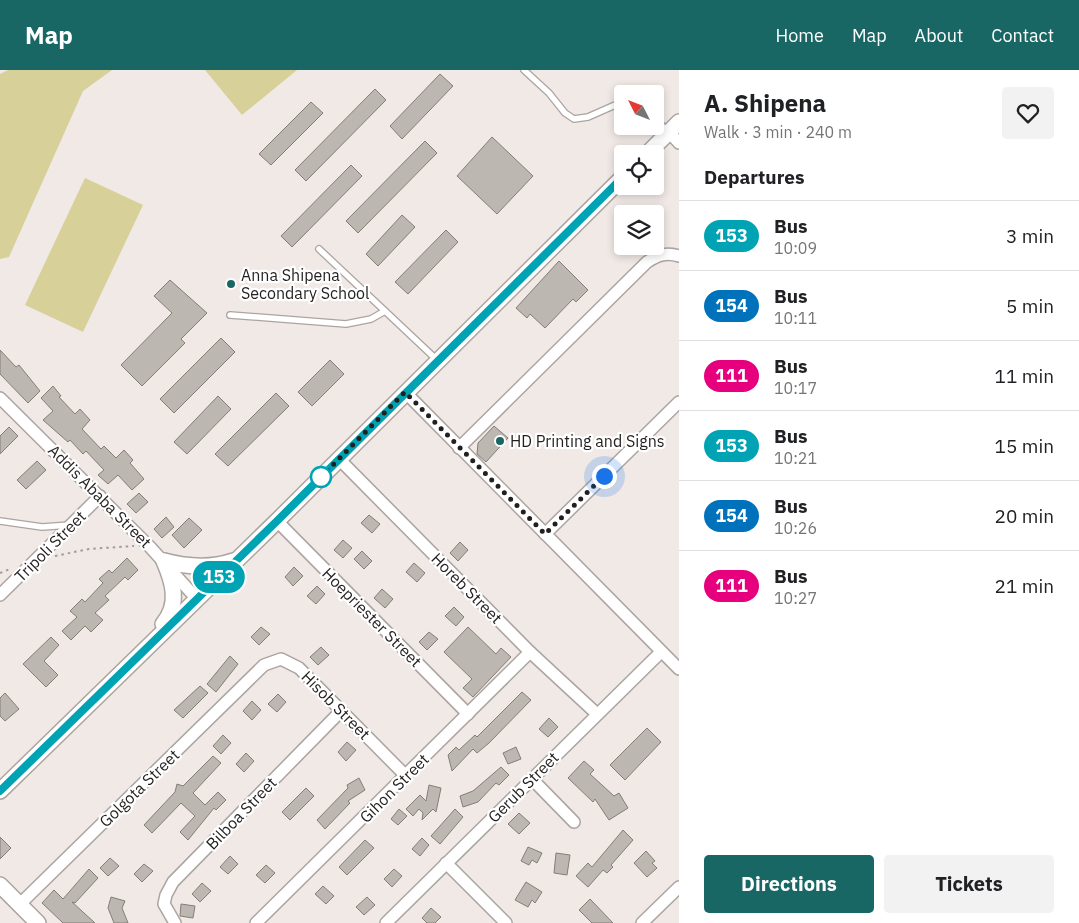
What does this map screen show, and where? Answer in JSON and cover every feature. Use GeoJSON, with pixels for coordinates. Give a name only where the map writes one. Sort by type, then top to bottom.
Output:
{"type":"FeatureCollection","features":[{"type":"Feature","properties":{"kind":"street"},"geometry":{"type":"LineString","coordinates":[[659,145],[676,132]]}},
{"type":"Feature","properties":{"kind":"street"},"geometry":{"type":"LineString","coordinates":[[0,791],[277,521],[614,186]]}},
{"type":"Feature","properties":{"kind":"street"},"geometry":{"type":"LineString","coordinates":[[459,448],[648,262],[658,255],[671,254],[679,256]]}},
{"type":"Feature","properties":{"kind":"street"},"geometry":{"type":"LineString","coordinates":[[405,392],[679,669]]}},
{"type":"Feature","properties":{"kind":"street","name":"Addis Ababa Street"},"geometry":{"type":"LineString","coordinates":[[0,398],[164,561],[196,598]]}},
{"type":"Feature","properties":{"kind":"street"},"geometry":{"type":"LineString","coordinates":[[545,534],[679,402]]}},
{"type":"Feature","properties":{"kind":"street","name":"Horeb Street"},"geometry":{"type":"LineString","coordinates":[[339,458],[530,652],[597,714]]}},
{"type":"Feature","properties":{"kind":"street","name":"Tripoli Street"},"geometry":{"type":"LineString","coordinates":[[0,596],[100,496]]}},
{"type":"Feature","properties":{"kind":"street","name":"Hoepriester Street"},"geometry":{"type":"LineString","coordinates":[[277,521],[468,714]]}},
{"type":"Feature","properties":{"kind":"street"},"geometry":{"type":"LineString","coordinates":[[164,561],[181,565],[206,566],[221,565],[236,560]]}},
{"type":"Feature","properties":{"kind":"street"},"geometry":{"type":"LineString","coordinates":[[116,678],[167,619],[171,611],[174,591],[164,561]]}},
{"type":"Feature","properties":{"kind":"street","name":"Gihon Street"},"geometry":{"type":"LineString","coordinates":[[256,923],[530,652]]}},
{"type":"Feature","properties":{"kind":"street","name":"Gerub Street"},"geometry":{"type":"LineString","coordinates":[[386,923],[661,652]]}},
{"type":"Feature","properties":{"kind":"street","name":"Hisob Street"},"geometry":{"type":"LineString","coordinates":[[258,672],[273,661],[281,659],[290,662],[406,776]]}},
{"type":"Feature","properties":{"kind":"street","name":"Golgota Street"},"geometry":{"type":"LineString","coordinates":[[20,905],[258,672]]}},
{"type":"Feature","properties":{"kind":"street","name":"Bilboa Street"},"geometry":{"type":"LineString","coordinates":[[175,923],[164,904],[166,895],[173,882],[341,711]]}},
{"type":"Feature","properties":{"kind":"street"},"geometry":{"type":"LineString","coordinates":[[532,779],[574,822]]}},
{"type":"Feature","properties":{"kind":"street"},"geometry":{"type":"LineString","coordinates":[[446,863],[506,923]]}},
{"type":"Feature","properties":{"kind":"street"},"geometry":{"type":"LineString","coordinates":[[0,885],[38,923]]}},
{"type":"Feature","properties":{"kind":"street"},"geometry":{"type":"LineString","coordinates":[[642,923],[679,887]]}},
{"type":"Feature","properties":{"kind":"lane"},"geometry":{"type":"LineString","coordinates":[[524,70],[549,93],[564,113],[574,119],[588,117],[614,106]]}},
{"type":"Feature","properties":{"kind":"lane"},"geometry":{"type":"LineString","coordinates":[[664,124],[676,132]]}},
{"type":"Feature","properties":{"kind":"lane"},"geometry":{"type":"LineString","coordinates":[[320,249],[437,360]]}},
{"type":"Feature","properties":{"kind":"lane"},"geometry":{"type":"LineString","coordinates":[[230,315],[346,324],[371,319],[385,311]]}},
{"type":"Feature","properties":{"kind":"lane"},"geometry":{"type":"LineString","coordinates":[[0,521],[42,527],[70,525]]}},
{"type":"Feature","properties":{"kind":"path"},"geometry":{"type":"LineString","coordinates":[[0,573],[35,560],[89,549],[123,546],[150,547]]}},
{"type":"Feature","properties":{"kind":"shaded area"},"geometry":{"type":"Polygon","coordinates":[[[8,70],[112,70],[83,91],[9,257],[0,259],[0,74],[8,70]]]}},
{"type":"Feature","properties":{"kind":"shaded area"},"geometry":{"type":"Polygon","coordinates":[[[205,70],[297,70],[242,115],[205,70]]]}},
{"type":"Feature","properties":{"kind":"shaded area"},"geometry":{"type":"Polygon","coordinates":[[[85,178],[143,205],[83,332],[25,305],[85,178]]]}},
{"type":"Feature","properties":{"kind":"building"},"geometry":{"type":"Polygon","coordinates":[[[440,74],[453,86],[402,139],[390,126],[440,74]]]}},
{"type":"Feature","properties":{"kind":"building"},"geometry":{"type":"Polygon","coordinates":[[[375,89],[386,100],[306,181],[295,170],[375,89]]]}},
{"type":"Feature","properties":{"kind":"building"},"geometry":{"type":"Polygon","coordinates":[[[311,102],[323,113],[271,165],[259,154],[311,102]]]}},
{"type":"Feature","properties":{"kind":"building"},"geometry":{"type":"Polygon","coordinates":[[[492,137],[533,176],[497,214],[457,176],[492,137]]]}},
{"type":"Feature","properties":{"kind":"building"},"geometry":{"type":"Polygon","coordinates":[[[425,141],[437,153],[358,233],[346,221],[425,141]]]}},
{"type":"Feature","properties":{"kind":"building"},"geometry":{"type":"Polygon","coordinates":[[[351,165],[362,176],[292,247],[281,236],[351,165]]]}},
{"type":"Feature","properties":{"kind":"building"},"geometry":{"type":"Polygon","coordinates":[[[402,215],[415,227],[378,266],[366,254],[402,215]]]}},
{"type":"Feature","properties":{"kind":"building"},"geometry":{"type":"Polygon","coordinates":[[[446,230],[458,242],[408,294],[395,282],[446,230]]]}},
{"type":"Feature","properties":{"kind":"building"},"geometry":{"type":"Polygon","coordinates":[[[559,261],[588,290],[576,302],[573,299],[545,328],[530,314],[527,318],[516,308],[559,261]]]}},
{"type":"Feature","properties":{"kind":"building"},"geometry":{"type":"Polygon","coordinates":[[[170,280],[207,313],[181,339],[185,343],[142,386],[121,365],[172,313],[154,296],[170,280]]]}},
{"type":"Feature","properties":{"kind":"building"},"geometry":{"type":"Polygon","coordinates":[[[221,338],[235,352],[174,413],[160,399],[221,338]]]}},
{"type":"Feature","properties":{"kind":"building"},"geometry":{"type":"Polygon","coordinates":[[[0,350],[16,367],[19,365],[40,391],[28,403],[0,374],[0,350]]]}},
{"type":"Feature","properties":{"kind":"building"},"geometry":{"type":"Polygon","coordinates":[[[330,360],[344,374],[312,406],[298,392],[330,360]]]}},
{"type":"Feature","properties":{"kind":"building"},"geometry":{"type":"Polygon","coordinates":[[[53,386],[61,396],[59,397],[75,414],[80,409],[90,420],[82,429],[101,449],[104,446],[116,458],[124,450],[133,460],[130,463],[144,479],[132,490],[118,475],[108,484],[98,475],[104,470],[86,451],[83,454],[70,440],[68,442],[43,420],[53,411],[41,398],[53,386]]]}},
{"type":"Feature","properties":{"kind":"building"},"geometry":{"type":"Polygon","coordinates":[[[276,393],[289,406],[228,466],[215,454],[276,393]]]}},
{"type":"Feature","properties":{"kind":"building"},"geometry":{"type":"Polygon","coordinates":[[[218,396],[231,409],[187,454],[174,442],[218,396]]]}},
{"type":"Feature","properties":{"kind":"building"},"geometry":{"type":"Polygon","coordinates":[[[494,426],[508,438],[486,462],[477,454],[478,443],[494,426]]]}},
{"type":"Feature","properties":{"kind":"building"},"geometry":{"type":"Polygon","coordinates":[[[9,427],[18,436],[0,454],[0,436],[9,427]]]}},
{"type":"Feature","properties":{"kind":"building"},"geometry":{"type":"Polygon","coordinates":[[[37,461],[46,470],[26,489],[17,480],[37,461]]]}},
{"type":"Feature","properties":{"kind":"building"},"geometry":{"type":"Polygon","coordinates":[[[139,493],[148,502],[136,513],[127,504],[139,493]]]}},
{"type":"Feature","properties":{"kind":"building"},"geometry":{"type":"Polygon","coordinates":[[[369,515],[380,524],[372,533],[361,523],[369,515]]]}},
{"type":"Feature","properties":{"kind":"building"},"geometry":{"type":"Polygon","coordinates":[[[166,517],[174,527],[162,538],[154,529],[166,517]]]}},
{"type":"Feature","properties":{"kind":"building"},"geometry":{"type":"Polygon","coordinates":[[[189,518],[202,530],[184,548],[172,535],[189,518]]]}},
{"type":"Feature","properties":{"kind":"building"},"geometry":{"type":"Polygon","coordinates":[[[343,540],[352,548],[343,558],[334,550],[343,540]]]}},
{"type":"Feature","properties":{"kind":"building"},"geometry":{"type":"Polygon","coordinates":[[[460,542],[468,550],[458,561],[450,553],[460,542]]]}},
{"type":"Feature","properties":{"kind":"building"},"geometry":{"type":"Polygon","coordinates":[[[362,551],[372,561],[364,569],[354,559],[362,551]]]}},
{"type":"Feature","properties":{"kind":"building"},"geometry":{"type":"Polygon","coordinates":[[[127,558],[138,570],[128,580],[125,577],[105,596],[109,600],[95,613],[103,620],[91,632],[85,626],[71,640],[62,631],[77,617],[70,611],[82,599],[85,602],[103,583],[99,579],[109,570],[112,573],[127,558]]]}},
{"type":"Feature","properties":{"kind":"building"},"geometry":{"type":"Polygon","coordinates":[[[414,563],[425,573],[417,582],[406,572],[414,563]]]}},
{"type":"Feature","properties":{"kind":"building"},"geometry":{"type":"Polygon","coordinates":[[[294,567],[303,576],[293,586],[285,577],[294,567]]]}},
{"type":"Feature","properties":{"kind":"building"},"geometry":{"type":"Polygon","coordinates":[[[317,586],[325,594],[316,604],[307,596],[317,586]]]}},
{"type":"Feature","properties":{"kind":"building"},"geometry":{"type":"Polygon","coordinates":[[[382,589],[393,599],[385,608],[374,598],[382,589]]]}},
{"type":"Feature","properties":{"kind":"building"},"geometry":{"type":"Polygon","coordinates":[[[454,607],[464,617],[456,626],[445,616],[454,607]]]}},
{"type":"Feature","properties":{"kind":"building"},"geometry":{"type":"Polygon","coordinates":[[[261,627],[270,634],[259,645],[251,637],[261,627]]]}},
{"type":"Feature","properties":{"kind":"building"},"geometry":{"type":"Polygon","coordinates":[[[468,627],[496,654],[501,648],[511,657],[473,697],[463,688],[472,679],[444,652],[468,627]]]}},
{"type":"Feature","properties":{"kind":"building"},"geometry":{"type":"Polygon","coordinates":[[[429,632],[438,639],[427,650],[419,642],[429,632]]]}},
{"type":"Feature","properties":{"kind":"building"},"geometry":{"type":"Polygon","coordinates":[[[51,637],[59,645],[44,661],[58,675],[46,687],[23,664],[51,637]]]}},
{"type":"Feature","properties":{"kind":"building"},"geometry":{"type":"Polygon","coordinates":[[[321,647],[329,655],[318,665],[310,657],[321,647]]]}},
{"type":"Feature","properties":{"kind":"building"},"geometry":{"type":"Polygon","coordinates":[[[230,656],[238,664],[216,692],[207,684],[230,656]]]}},
{"type":"Feature","properties":{"kind":"building"},"geometry":{"type":"Polygon","coordinates":[[[200,686],[208,693],[183,718],[174,710],[200,686]]]}},
{"type":"Feature","properties":{"kind":"building"},"geometry":{"type":"Polygon","coordinates":[[[522,692],[531,700],[489,743],[477,753],[473,749],[452,771],[448,755],[456,747],[459,750],[475,735],[477,737],[522,692]]]}},
{"type":"Feature","properties":{"kind":"building"},"geometry":{"type":"Polygon","coordinates":[[[5,693],[19,709],[5,721],[0,716],[0,698],[5,693]]]}},
{"type":"Feature","properties":{"kind":"building"},"geometry":{"type":"Polygon","coordinates":[[[278,694],[286,702],[277,712],[268,704],[278,694]]]}},
{"type":"Feature","properties":{"kind":"building"},"geometry":{"type":"Polygon","coordinates":[[[252,701],[261,710],[252,720],[243,711],[252,701]]]}},
{"type":"Feature","properties":{"kind":"building"},"geometry":{"type":"Polygon","coordinates":[[[549,718],[558,727],[548,737],[539,729],[549,718]]]}},
{"type":"Feature","properties":{"kind":"building"},"geometry":{"type":"Polygon","coordinates":[[[647,728],[661,742],[625,780],[610,765],[647,728]]]}},
{"type":"Feature","properties":{"kind":"building"},"geometry":{"type":"Polygon","coordinates":[[[223,735],[231,743],[221,754],[213,746],[223,735]]]}},
{"type":"Feature","properties":{"kind":"building"},"geometry":{"type":"Polygon","coordinates":[[[347,742],[356,750],[346,761],[338,752],[347,742]]]}},
{"type":"Feature","properties":{"kind":"building"},"geometry":{"type":"Polygon","coordinates":[[[516,747],[521,759],[508,764],[503,753],[516,747]]]}},
{"type":"Feature","properties":{"kind":"building"},"geometry":{"type":"Polygon","coordinates":[[[246,753],[254,761],[244,772],[236,764],[246,753]]]}},
{"type":"Feature","properties":{"kind":"building"},"geometry":{"type":"Polygon","coordinates":[[[213,756],[221,763],[193,793],[205,805],[218,792],[226,800],[216,810],[214,808],[188,840],[180,832],[195,816],[181,803],[152,833],[144,825],[175,792],[177,784],[183,786],[213,756]]]}},
{"type":"Feature","properties":{"kind":"building"},"geometry":{"type":"Polygon","coordinates":[[[584,761],[594,770],[590,774],[614,796],[619,793],[628,808],[609,820],[595,799],[593,802],[568,778],[584,761]]]}},
{"type":"Feature","properties":{"kind":"building"},"geometry":{"type":"Polygon","coordinates":[[[501,767],[509,775],[499,785],[496,783],[478,802],[463,807],[460,796],[473,791],[501,767]]]}},
{"type":"Feature","properties":{"kind":"building"},"geometry":{"type":"Polygon","coordinates":[[[359,778],[365,790],[348,801],[350,803],[325,829],[317,820],[348,788],[347,785],[359,778]]]}},
{"type":"Feature","properties":{"kind":"building"},"geometry":{"type":"Polygon","coordinates":[[[429,785],[441,788],[436,812],[433,809],[422,820],[423,813],[419,809],[413,816],[406,809],[420,795],[426,801],[429,785]]]}},
{"type":"Feature","properties":{"kind":"building"},"geometry":{"type":"Polygon","coordinates":[[[306,788],[314,796],[290,820],[282,812],[306,788]]]}},
{"type":"Feature","properties":{"kind":"building"},"geometry":{"type":"Polygon","coordinates":[[[399,809],[407,816],[398,825],[391,819],[399,809]]]}},
{"type":"Feature","properties":{"kind":"building"},"geometry":{"type":"Polygon","coordinates":[[[455,809],[463,817],[440,844],[431,836],[455,809]]]}},
{"type":"Feature","properties":{"kind":"building"},"geometry":{"type":"Polygon","coordinates":[[[519,813],[530,823],[519,834],[508,824],[519,813]]]}},
{"type":"Feature","properties":{"kind":"building"},"geometry":{"type":"Polygon","coordinates":[[[623,830],[633,840],[611,865],[613,867],[607,873],[603,870],[588,887],[576,876],[588,863],[592,867],[623,830]]]}},
{"type":"Feature","properties":{"kind":"building"},"geometry":{"type":"Polygon","coordinates":[[[0,837],[11,848],[0,859],[0,837]]]}},
{"type":"Feature","properties":{"kind":"building"},"geometry":{"type":"Polygon","coordinates":[[[422,838],[429,845],[420,856],[412,849],[422,838]]]}},
{"type":"Feature","properties":{"kind":"building"},"geometry":{"type":"Polygon","coordinates":[[[365,840],[374,848],[347,875],[339,867],[365,840]]]}},
{"type":"Feature","properties":{"kind":"building"},"geometry":{"type":"Polygon","coordinates":[[[528,847],[542,853],[537,863],[532,860],[529,865],[521,861],[528,847]]]}},
{"type":"Feature","properties":{"kind":"building"},"geometry":{"type":"Polygon","coordinates":[[[646,851],[655,861],[652,863],[657,868],[647,877],[634,863],[646,851]]]}},
{"type":"Feature","properties":{"kind":"building"},"geometry":{"type":"Polygon","coordinates":[[[556,853],[570,855],[567,875],[554,873],[556,853]]]}},
{"type":"Feature","properties":{"kind":"building"},"geometry":{"type":"Polygon","coordinates":[[[230,856],[238,864],[228,874],[220,867],[230,856]]]}},
{"type":"Feature","properties":{"kind":"building"},"geometry":{"type":"Polygon","coordinates":[[[110,858],[119,866],[108,876],[100,868],[110,858]]]}},
{"type":"Feature","properties":{"kind":"building"},"geometry":{"type":"Polygon","coordinates":[[[144,864],[153,871],[142,882],[134,874],[144,864]]]}},
{"type":"Feature","properties":{"kind":"building"},"geometry":{"type":"Polygon","coordinates":[[[266,865],[275,873],[265,883],[256,875],[266,865]]]}},
{"type":"Feature","properties":{"kind":"building"},"geometry":{"type":"Polygon","coordinates":[[[89,869],[98,878],[75,903],[72,902],[95,923],[63,923],[42,903],[54,890],[63,899],[89,869]]]}},
{"type":"Feature","properties":{"kind":"building"},"geometry":{"type":"Polygon","coordinates":[[[394,869],[402,876],[392,887],[384,879],[394,869]]]}},
{"type":"Feature","properties":{"kind":"building"},"geometry":{"type":"Polygon","coordinates":[[[526,882],[542,892],[535,903],[532,900],[528,907],[515,900],[526,882]]]}},
{"type":"Feature","properties":{"kind":"building"},"geometry":{"type":"Polygon","coordinates":[[[202,883],[211,891],[200,902],[192,894],[202,883]]]}},
{"type":"Feature","properties":{"kind":"building"},"geometry":{"type":"Polygon","coordinates":[[[323,886],[334,896],[326,904],[315,894],[323,886]]]}},
{"type":"Feature","properties":{"kind":"building"},"geometry":{"type":"Polygon","coordinates":[[[111,897],[125,901],[122,908],[128,923],[114,923],[108,908],[111,897]]]}},
{"type":"Feature","properties":{"kind":"building"},"geometry":{"type":"Polygon","coordinates":[[[367,897],[375,905],[364,915],[356,907],[367,897]]]}},
{"type":"Feature","properties":{"kind":"building"},"geometry":{"type":"Polygon","coordinates":[[[590,899],[613,923],[592,923],[579,910],[590,899]]]}},
{"type":"Feature","properties":{"kind":"building"},"geometry":{"type":"Polygon","coordinates":[[[181,904],[195,906],[193,918],[180,916],[181,904]]]}},
{"type":"Feature","properties":{"kind":"building"},"geometry":{"type":"Polygon","coordinates":[[[431,908],[441,917],[435,923],[427,923],[422,918],[431,908]]]}},
{"type":"Feature","properties":{"kind":"bus line","name":"153"},"geometry":{"type":"LineString","coordinates":[[0,791],[277,521],[614,186]]}},
{"type":"Feature","properties":{"kind":"place","name":"Anna Shipena Secondary School"},"geometry":{"type":"Point","coordinates":[231,284]}},
{"type":"Feature","properties":{"kind":"place","name":"HD Printing and Signs"},"geometry":{"type":"Point","coordinates":[500,441]}},
{"type":"Feature","properties":{"kind":"route"},"geometry":{"type":"LineString","coordinates":[[321,477],[405,392],[545,534],[604,476]]}}]}
